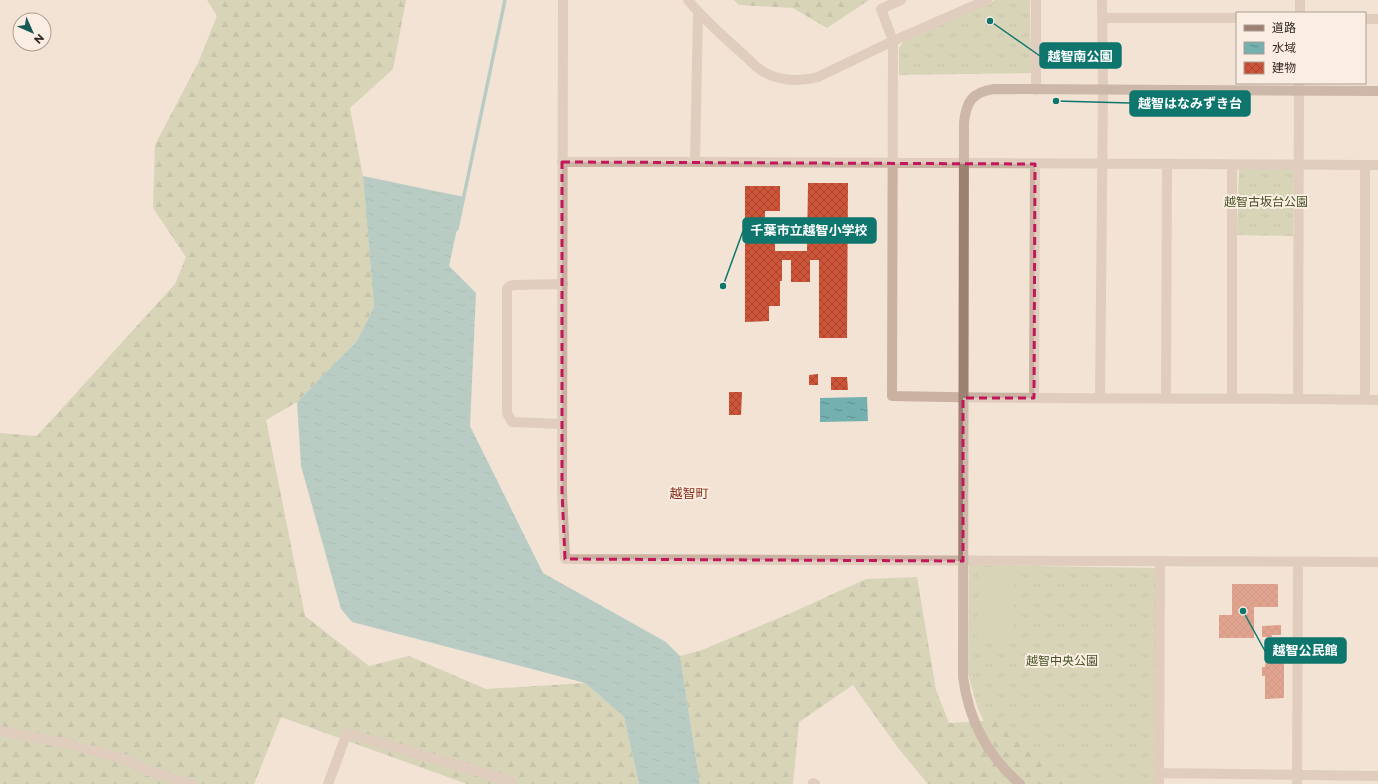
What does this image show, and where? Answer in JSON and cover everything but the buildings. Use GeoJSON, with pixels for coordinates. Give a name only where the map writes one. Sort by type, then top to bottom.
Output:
{"type":"FeatureCollection","features":[{"type":"Feature","properties":{"kind":"street"},"geometry":{"type":"LineString","coordinates":[[563,0],[562,491],[566,559],[1378,562]]}},
{"type":"Feature","properties":{"kind":"street"},"geometry":{"type":"LineString","coordinates":[[688,0],[712,27],[763,72],[792,80],[807,80],[818,77],[893,41],[988,0]]}},
{"type":"Feature","properties":{"kind":"street"},"geometry":{"type":"LineString","coordinates":[[900,0],[881,9],[893,41],[892,396],[963,398],[1232,398],[1378,400]]}},
{"type":"Feature","properties":{"kind":"street"},"geometry":{"type":"LineString","coordinates":[[1036,0],[1036,90]]}},
{"type":"Feature","properties":{"kind":"street"},"geometry":{"type":"LineString","coordinates":[[1100,398],[1101,164],[1103,90],[1102,0]]}},
{"type":"Feature","properties":{"kind":"street"},"geometry":{"type":"LineString","coordinates":[[1300,0],[1300,12]]}},
{"type":"Feature","properties":{"kind":"street"},"geometry":{"type":"LineString","coordinates":[[696,162],[698,12]]}},
{"type":"Feature","properties":{"kind":"street"},"geometry":{"type":"LineString","coordinates":[[1102,18],[1236,18]]}},
{"type":"Feature","properties":{"kind":"street"},"geometry":{"type":"LineString","coordinates":[[1366,19],[1378,19]]}},
{"type":"Feature","properties":{"kind":"street"},"geometry":{"type":"LineString","coordinates":[[1298,399],[1299,87]]}},
{"type":"Feature","properties":{"kind":"street"},"geometry":{"type":"LineString","coordinates":[[1020,784],[1005,770],[989,750],[978,731],[969,711],[962,677],[964,164],[965,112],[968,103],[984,91],[994,89],[1103,90],[1299,87],[1378,91]]}},
{"type":"Feature","properties":{"kind":"street"},"geometry":{"type":"LineString","coordinates":[[562,162],[1378,165]]}},
{"type":"Feature","properties":{"kind":"street"},"geometry":{"type":"LineString","coordinates":[[1034,398],[1035,164]]}},
{"type":"Feature","properties":{"kind":"street"},"geometry":{"type":"LineString","coordinates":[[1166,398],[1167,165]]}},
{"type":"Feature","properties":{"kind":"street"},"geometry":{"type":"LineString","coordinates":[[1232,165],[1232,398]]}},
{"type":"Feature","properties":{"kind":"street"},"geometry":{"type":"LineString","coordinates":[[1365,165],[1365,400]]}},
{"type":"Feature","properties":{"kind":"street"},"geometry":{"type":"LineString","coordinates":[[562,424],[512,422],[509,419],[507,413],[507,289],[510,286],[515,285],[563,284]]}},
{"type":"Feature","properties":{"kind":"street"},"geometry":{"type":"LineString","coordinates":[[1159,784],[1160,561]]}},
{"type":"Feature","properties":{"kind":"street"},"geometry":{"type":"LineString","coordinates":[[1297,779],[1298,562]]}},
{"type":"Feature","properties":{"kind":"street"},"geometry":{"type":"LineString","coordinates":[[0,731],[65,743],[124,758],[148,771],[192,784]]}},
{"type":"Feature","properties":{"kind":"street"},"geometry":{"type":"LineString","coordinates":[[328,784],[347,733],[511,781],[511,784]]}},
{"type":"Feature","properties":{"kind":"street"},"geometry":{"type":"LineString","coordinates":[[1159,773],[1231,779],[1363,780],[1378,776]]}},
{"type":"Feature","properties":{"kind":"highlighted area"},"geometry":{"type":"Polygon","coordinates":[[[562,162],[1035,164],[1034,398],[963,398],[963,561],[565,559],[562,491],[562,162]]]}},
{"type":"Feature","properties":{"kind":"green space"},"geometry":{"type":"Polygon","coordinates":[[[207,0],[406,0],[393,69],[350,108],[363,176],[374,307],[357,341],[297,402],[266,420],[305,616],[369,666],[409,656],[486,689],[585,683],[624,717],[639,784],[467,784],[281,717],[254,784],[0,784],[0,433],[37,436],[175,284],[186,257],[153,208],[155,145],[198,63],[217,16],[207,0]]]}},
{"type":"Feature","properties":{"kind":"green space"},"geometry":{"type":"Polygon","coordinates":[[[734,0],[869,0],[827,28],[793,8],[739,5],[734,0]]]}},
{"type":"Feature","properties":{"kind":"green space"},"geometry":{"type":"Polygon","coordinates":[[[995,0],[1030,0],[1031,73],[899,75],[899,48],[903,42],[995,0]]]}},
{"type":"Feature","properties":{"kind":"green space","name":"越智古坂台公園"},"geometry":{"type":"Polygon","coordinates":[[[1294,167],[1293,236],[1237,235],[1239,168],[1294,167]]]}},
{"type":"Feature","properties":{"kind":"green space","name":"越智中央公園"},"geometry":{"type":"Polygon","coordinates":[[[969,565],[1157,568],[1154,784],[1030,784],[996,747],[978,709],[968,674],[969,565]]]}},
{"type":"Feature","properties":{"kind":"green space"},"geometry":{"type":"Polygon","coordinates":[[[979,571],[1014,572],[1013,639],[977,638],[979,571]]]}},
{"type":"Feature","properties":{"kind":"green space"},"geometry":{"type":"Polygon","coordinates":[[[917,577],[936,690],[949,723],[1000,720],[1023,748],[1082,784],[928,784],[898,748],[853,685],[799,722],[793,784],[700,784],[680,656],[702,650],[791,613],[866,579],[917,577]]]}},
{"type":"Feature","properties":{"kind":"water"},"geometry":{"type":"Polygon","coordinates":[[[363,176],[464,197],[449,266],[476,293],[470,426],[543,573],[666,642],[680,656],[700,784],[639,784],[624,717],[585,683],[352,622],[341,609],[301,466],[297,402],[357,341],[374,307],[363,176]]]}},
{"type":"Feature","properties":{"kind":"water"},"geometry":{"type":"Polygon","coordinates":[[[867,397],[868,421],[820,422],[820,398],[867,397]]]}},
{"type":"Feature","properties":{"kind":"waterway"},"geometry":{"type":"LineString","coordinates":[[453,228],[457,229],[505,0]]}},
{"type":"Feature","properties":{"kind":"place","name":"越智南公園"},"geometry":{"type":"Point","coordinates":[990,21]}},
{"type":"Feature","properties":{"kind":"place","name":"越智はなみずき台"},"geometry":{"type":"Point","coordinates":[1056,101]}},
{"type":"Feature","properties":{"kind":"place","name":"千葉市立越智小学校"},"geometry":{"type":"Point","coordinates":[723,286]}},
{"type":"Feature","properties":{"kind":"place","name":"越智公民館"},"geometry":{"type":"Point","coordinates":[1243,611]}},
{"type":"Feature","properties":{"kind":"district","name":"越智町"},"geometry":{"type":"Point","coordinates":[689,493]}}]}
